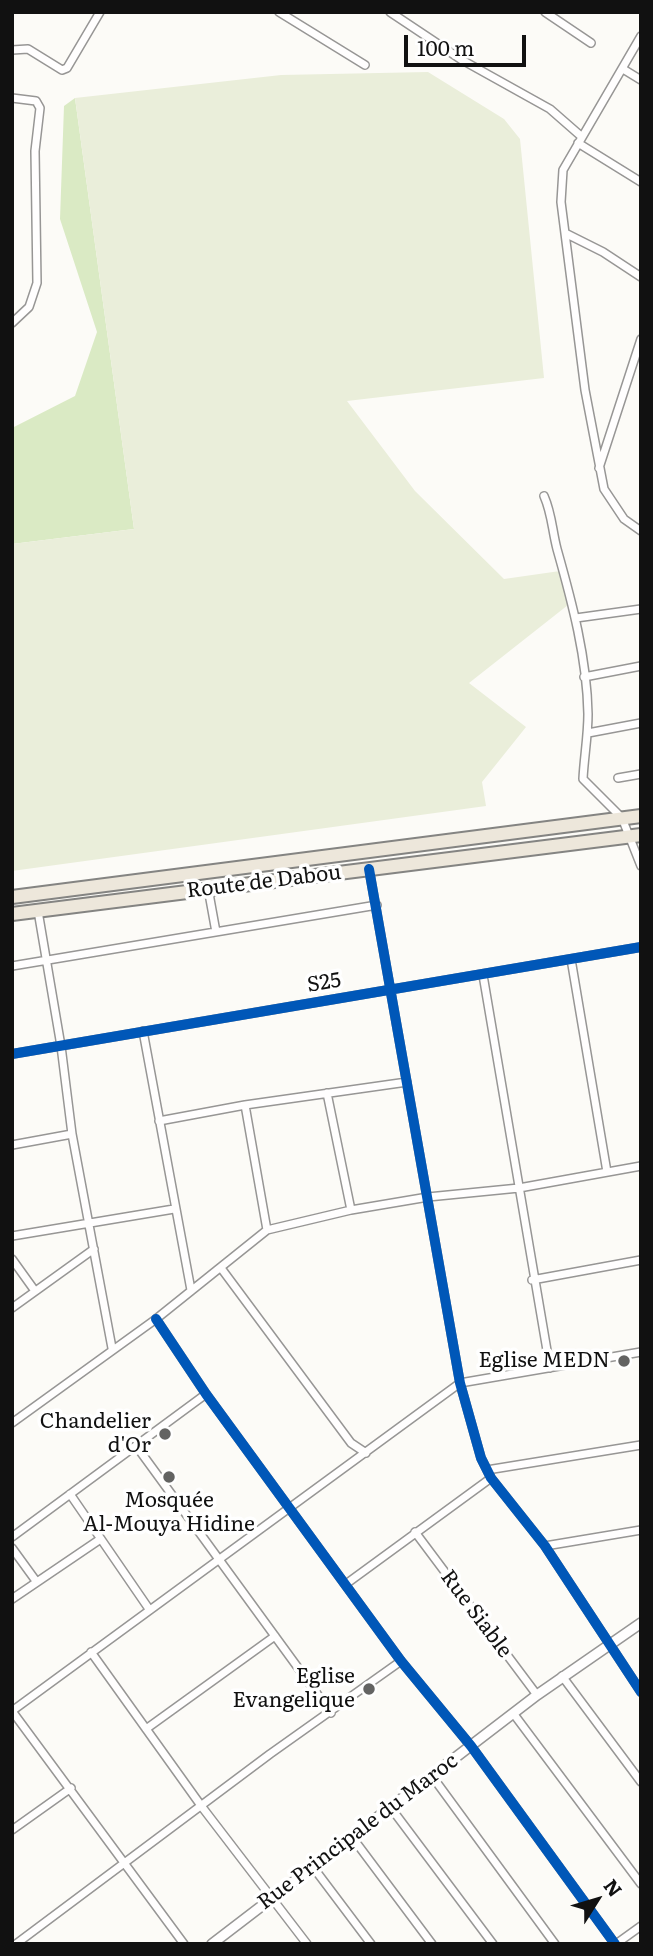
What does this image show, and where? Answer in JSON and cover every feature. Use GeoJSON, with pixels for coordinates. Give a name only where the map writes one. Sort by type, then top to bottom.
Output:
{"type":"FeatureCollection","features":[{"type":"Feature","properties":{"kind":"main road"},"geometry":{"type":"LineString","coordinates":[[12,897],[641,816]]}},
{"type":"Feature","properties":{"kind":"main road","name":"Route de Dabou"},"geometry":{"type":"LineString","coordinates":[[12,914],[636,836]]}},
{"type":"Feature","properties":{"kind":"street"},"geometry":{"type":"LineString","coordinates":[[12,50],[28,49],[62,70],[67,68],[100,12]]}},
{"type":"Feature","properties":{"kind":"street"},"geometry":{"type":"LineString","coordinates":[[279,12],[365,65]]}},
{"type":"Feature","properties":{"kind":"street"},"geometry":{"type":"LineString","coordinates":[[390,12],[473,66],[550,108],[580,140],[641,181]]}},
{"type":"Feature","properties":{"kind":"street"},"geometry":{"type":"LineString","coordinates":[[545,12],[591,43]]}},
{"type":"Feature","properties":{"kind":"street"},"geometry":{"type":"LineString","coordinates":[[641,36],[563,170],[561,202],[584,390],[599,468],[611,505],[641,531]]}},
{"type":"Feature","properties":{"kind":"street"},"geometry":{"type":"LineString","coordinates":[[623,69],[641,80]]}},
{"type":"Feature","properties":{"kind":"street"},"geometry":{"type":"LineString","coordinates":[[12,98],[36,101],[40,108],[35,151],[37,283],[29,307],[12,323]]}},
{"type":"Feature","properties":{"kind":"street"},"geometry":{"type":"LineString","coordinates":[[567,234],[603,252],[641,277]]}},
{"type":"Feature","properties":{"kind":"street"},"geometry":{"type":"LineString","coordinates":[[12,308],[20,316]]}},
{"type":"Feature","properties":{"kind":"street"},"geometry":{"type":"LineString","coordinates":[[599,468],[638,361],[641,339]]}},
{"type":"Feature","properties":{"kind":"street"},"geometry":{"type":"LineString","coordinates":[[544,496],[552,513],[555,542],[576,618],[584,677],[587,733],[583,779],[636,836],[641,866]]}},
{"type":"Feature","properties":{"kind":"street"},"geometry":{"type":"LineString","coordinates":[[576,618],[641,609]]}},
{"type":"Feature","properties":{"kind":"street"},"geometry":{"type":"LineString","coordinates":[[584,677],[641,666]]}},
{"type":"Feature","properties":{"kind":"street"},"geometry":{"type":"LineString","coordinates":[[587,733],[641,723]]}},
{"type":"Feature","properties":{"kind":"street"},"geometry":{"type":"LineString","coordinates":[[618,778],[641,774]]}},
{"type":"Feature","properties":{"kind":"street"},"geometry":{"type":"LineString","coordinates":[[369,869],[460,1383],[486,1470],[545,1546],[641,1692]]}},
{"type":"Feature","properties":{"kind":"street"},"geometry":{"type":"LineString","coordinates":[[208,888],[216,932]]}},
{"type":"Feature","properties":{"kind":"street"},"geometry":{"type":"LineString","coordinates":[[12,966],[377,905]]}},
{"type":"Feature","properties":{"kind":"street"},"geometry":{"type":"LineString","coordinates":[[38,911],[61,1046],[72,1134],[112,1348]]}},
{"type":"Feature","properties":{"kind":"street","name":"S25"},"geometry":{"type":"LineString","coordinates":[[12,1054],[392,992],[641,947]]}},
{"type":"Feature","properties":{"kind":"street"},"geometry":{"type":"LineString","coordinates":[[570,959],[607,1171]]}},
{"type":"Feature","properties":{"kind":"street"},"geometry":{"type":"LineString","coordinates":[[483,975],[532,1280],[550,1368]]}},
{"type":"Feature","properties":{"kind":"street"},"geometry":{"type":"LineString","coordinates":[[143,1031],[191,1290]]}},
{"type":"Feature","properties":{"kind":"street"},"geometry":{"type":"LineString","coordinates":[[159,1121],[245,1105],[407,1082]]}},
{"type":"Feature","properties":{"kind":"street"},"geometry":{"type":"LineString","coordinates":[[327,1093],[351,1210]]}},
{"type":"Feature","properties":{"kind":"street"},"geometry":{"type":"LineString","coordinates":[[245,1105],[267,1230]]}},
{"type":"Feature","properties":{"kind":"street"},"geometry":{"type":"LineString","coordinates":[[12,1144],[72,1134]]}},
{"type":"Feature","properties":{"kind":"street"},"geometry":{"type":"LineString","coordinates":[[12,1423],[112,1348],[156,1319],[267,1230],[351,1210],[428,1197],[519,1188],[641,1166]]}},
{"type":"Feature","properties":{"kind":"street"},"geometry":{"type":"LineString","coordinates":[[12,1236],[174,1209]]}},
{"type":"Feature","properties":{"kind":"street"},"geometry":{"type":"LineString","coordinates":[[12,1308],[94,1249]]}},
{"type":"Feature","properties":{"kind":"street"},"geometry":{"type":"LineString","coordinates":[[12,1259],[35,1291]]}},
{"type":"Feature","properties":{"kind":"street"},"geometry":{"type":"LineString","coordinates":[[532,1280],[641,1261]]}},
{"type":"Feature","properties":{"kind":"street"},"geometry":{"type":"LineString","coordinates":[[221,1268],[351,1443],[366,1453]]}},
{"type":"Feature","properties":{"kind":"street"},"geometry":{"type":"LineString","coordinates":[[156,1319],[206,1394],[401,1661],[471,1746],[615,1944],[641,1926]]}},
{"type":"Feature","properties":{"kind":"street"},"geometry":{"type":"LineString","coordinates":[[184,1944],[12,1711],[460,1383],[641,1352]]}},
{"type":"Feature","properties":{"kind":"street"},"geometry":{"type":"LineString","coordinates":[[12,1537],[206,1394]]}},
{"type":"Feature","properties":{"kind":"street"},"geometry":{"type":"LineString","coordinates":[[486,1470],[641,1445]]}},
{"type":"Feature","properties":{"kind":"street"},"geometry":{"type":"LineString","coordinates":[[136,1447],[331,1713]]}},
{"type":"Feature","properties":{"kind":"street"},"geometry":{"type":"LineString","coordinates":[[346,1584],[491,1478]]}},
{"type":"Feature","properties":{"kind":"street"},"geometry":{"type":"LineString","coordinates":[[70,1494],[99,1540],[149,1609]]}},
{"type":"Feature","properties":{"kind":"street"},"geometry":{"type":"LineString","coordinates":[[545,1546],[641,1530]]}},
{"type":"Feature","properties":{"kind":"street","name":"Rue Siable"},"geometry":{"type":"LineString","coordinates":[[415,1532],[537,1695]]}},
{"type":"Feature","properties":{"kind":"street"},"geometry":{"type":"LineString","coordinates":[[12,1599],[99,1540]]}},
{"type":"Feature","properties":{"kind":"street"},"geometry":{"type":"LineString","coordinates":[[12,1548],[36,1581]]}},
{"type":"Feature","properties":{"kind":"street","name":"Rue Principale du Maroc"},"geometry":{"type":"LineString","coordinates":[[212,1944],[562,1676],[641,1623]]}},
{"type":"Feature","properties":{"kind":"street"},"geometry":{"type":"LineString","coordinates":[[146,1729],[275,1636]]}},
{"type":"Feature","properties":{"kind":"street"},"geometry":{"type":"LineString","coordinates":[[91,1652],[202,1807],[307,1944]]}},
{"type":"Feature","properties":{"kind":"street"},"geometry":{"type":"LineString","coordinates":[[16,1944],[270,1754],[401,1661]]}},
{"type":"Feature","properties":{"kind":"street"},"geometry":{"type":"LineString","coordinates":[[562,1676],[641,1782]]}},
{"type":"Feature","properties":{"kind":"street"},"geometry":{"type":"LineString","coordinates":[[513,1713],[641,1884]]}},
{"type":"Feature","properties":{"kind":"street"},"geometry":{"type":"LineString","coordinates":[[432,1776],[555,1944]]}},
{"type":"Feature","properties":{"kind":"street"},"geometry":{"type":"LineString","coordinates":[[12,1830],[71,1788]]}},
{"type":"Feature","properties":{"kind":"street"},"geometry":{"type":"LineString","coordinates":[[391,1808],[493,1944]]}},
{"type":"Feature","properties":{"kind":"street"},"geometry":{"type":"LineString","coordinates":[[352,1837],[432,1944]]}},
{"type":"Feature","properties":{"kind":"street"},"geometry":{"type":"LineString","coordinates":[[313,1867],[372,1944]]}},
{"type":"Feature","properties":{"kind":"green space"},"geometry":{"type":"Polygon","coordinates":[[[428,72],[504,119],[520,139],[544,378],[347,401],[415,491],[504,579],[560,571],[568,605],[469,683],[526,727],[482,782],[486,806],[12,871],[12,544],[134,529],[75,98],[281,75],[428,72]]]}},
{"type":"Feature","properties":{"kind":"green space"},"geometry":{"type":"Polygon","coordinates":[[[75,98],[134,529],[12,544],[12,428],[75,396],[97,332],[60,219],[64,106],[75,98]]]}},
{"type":"Feature","properties":{"kind":"cycle path"},"geometry":{"type":"LineString","coordinates":[[369,869],[460,1383],[481,1458],[491,1478],[545,1546],[641,1692]]}},
{"type":"Feature","properties":{"kind":"cycle path"},"geometry":{"type":"LineString","coordinates":[[12,1054],[641,947]]}},
{"type":"Feature","properties":{"kind":"cycle path"},"geometry":{"type":"LineString","coordinates":[[156,1319],[206,1394],[401,1661],[471,1746],[615,1944]]}},
{"type":"Feature","properties":{"kind":"place","name":"Eglise MEDN"},"geometry":{"type":"Point","coordinates":[624,1361]}},
{"type":"Feature","properties":{"kind":"place","name":"Chandelier d'Or"},"geometry":{"type":"Point","coordinates":[165,1434]}},
{"type":"Feature","properties":{"kind":"place","name":"Mosquée Al-Mouya Hidine"},"geometry":{"type":"Point","coordinates":[169,1477]}},
{"type":"Feature","properties":{"kind":"place","name":"Eglise Evangelique"},"geometry":{"type":"Point","coordinates":[369,1689]}}]}
